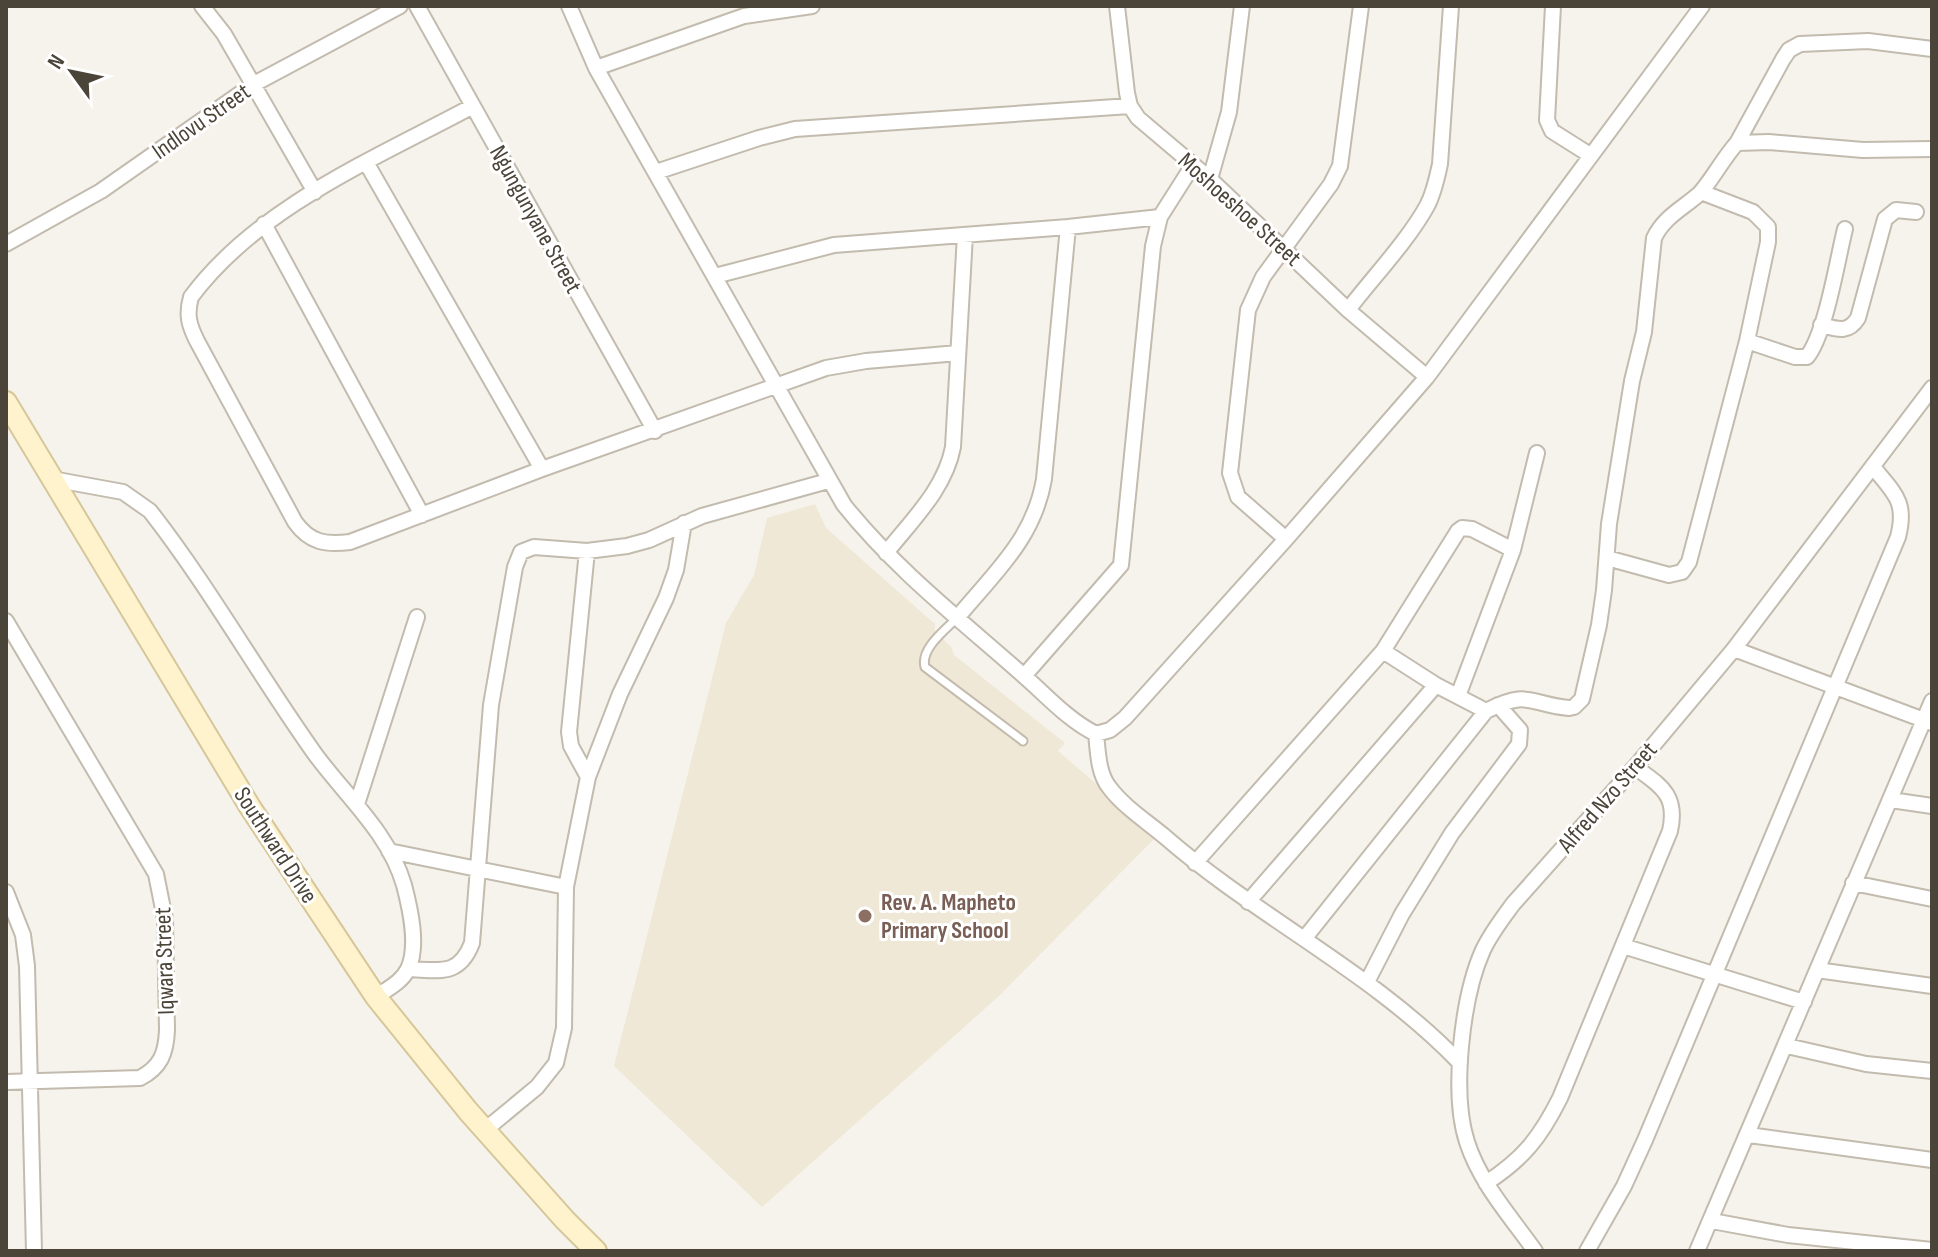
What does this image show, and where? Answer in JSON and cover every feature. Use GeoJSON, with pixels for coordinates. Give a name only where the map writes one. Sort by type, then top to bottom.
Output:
{"type":"FeatureCollection","features":[{"type":"Feature","properties":{"kind":"main road","name":"Southward Drive"},"geometry":{"type":"LineString","coordinates":[[6,402],[250,807],[376,997],[485,1130],[596,1251]]}},
{"type":"Feature","properties":{"kind":"street"},"geometry":{"type":"LineString","coordinates":[[202,6],[217,24],[254,84],[315,192]]}},
{"type":"Feature","properties":{"kind":"street","name":"Indlovu Street"},"geometry":{"type":"LineString","coordinates":[[6,244],[101,191],[254,84],[400,6]]}},
{"type":"Feature","properties":{"kind":"street","name":"Ngungunyane Street"},"geometry":{"type":"LineString","coordinates":[[417,6],[655,431]]}},
{"type":"Feature","properties":{"kind":"street"},"geometry":{"type":"LineString","coordinates":[[569,6],[596,68],[828,481],[864,531],[1072,719],[1096,734],[1106,785],[1195,863],[1367,982],[1415,1019],[1460,1063]]}},
{"type":"Feature","properties":{"kind":"street"},"geometry":{"type":"LineString","coordinates":[[596,68],[744,16],[812,6]]}},
{"type":"Feature","properties":{"kind":"street"},"geometry":{"type":"LineString","coordinates":[[656,172],[795,129],[1130,106],[1117,6]]}},
{"type":"Feature","properties":{"kind":"street"},"geometry":{"type":"LineString","coordinates":[[1210,179],[1229,112],[1242,6]]}},
{"type":"Feature","properties":{"kind":"street"},"geometry":{"type":"LineString","coordinates":[[1286,539],[1238,497],[1233,486],[1230,459],[1248,310],[1263,277],[1331,184],[1340,166],[1361,6]]}},
{"type":"Feature","properties":{"kind":"street"},"geometry":{"type":"LineString","coordinates":[[1348,310],[1427,206],[1435,187],[1440,164],[1451,6]]}},
{"type":"Feature","properties":{"kind":"street"},"geometry":{"type":"LineString","coordinates":[[1553,6],[1547,120],[1552,131],[1590,155]]}},
{"type":"Feature","properties":{"kind":"street"},"geometry":{"type":"LineString","coordinates":[[1096,734],[1110,730],[1125,718],[1427,377],[1702,6]]}},
{"type":"Feature","properties":{"kind":"street"},"geometry":{"type":"LineString","coordinates":[[1304,939],[1492,708],[1523,698],[1562,708],[1579,704],[1599,625],[1613,495],[1632,381],[1644,332],[1654,238],[1660,225],[1701,192],[1737,143],[1789,50],[1800,44],[1868,41],[1932,49]]}},
{"type":"Feature","properties":{"kind":"street"},"geometry":{"type":"LineString","coordinates":[[473,106],[315,192],[264,224],[191,297],[186,312],[204,355],[303,533],[319,542],[350,542],[542,469],[777,388],[826,368],[958,353]]}},
{"type":"Feature","properties":{"kind":"street","name":"Moshoeshoe Street"},"geometry":{"type":"LineString","coordinates":[[1130,106],[1138,118],[1210,179],[1348,310],[1427,377]]}},
{"type":"Feature","properties":{"kind":"street"},"geometry":{"type":"LineString","coordinates":[[1737,143],[1769,142],[1863,150],[1932,149]]}},
{"type":"Feature","properties":{"kind":"street"},"geometry":{"type":"LineString","coordinates":[[367,164],[542,469]]}},
{"type":"Feature","properties":{"kind":"street"},"geometry":{"type":"LineString","coordinates":[[1024,676],[1121,565],[1153,246],[1160,217],[1193,165]]}},
{"type":"Feature","properties":{"kind":"street"},"geometry":{"type":"LineString","coordinates":[[1607,558],[1669,575],[1682,572],[1689,562],[1747,341],[1768,242],[1768,227],[1753,212],[1701,192]]}},
{"type":"Feature","properties":{"kind":"street"},"geometry":{"type":"LineString","coordinates":[[1821,325],[1844,330],[1854,325],[1885,219],[1896,210],[1916,212]]}},
{"type":"Feature","properties":{"kind":"street"},"geometry":{"type":"LineString","coordinates":[[715,276],[834,245],[1160,217]]}},
{"type":"Feature","properties":{"kind":"street"},"geometry":{"type":"LineString","coordinates":[[264,224],[422,515]]}},
{"type":"Feature","properties":{"kind":"street"},"geometry":{"type":"LineString","coordinates":[[957,618],[1021,541],[1037,513],[1044,479],[1068,227]]}},
{"type":"Feature","properties":{"kind":"street"},"geometry":{"type":"LineString","coordinates":[[1747,341],[1795,357],[1807,357],[1814,348],[1821,325],[1845,229]]}},
{"type":"Feature","properties":{"kind":"street"},"geometry":{"type":"LineString","coordinates":[[886,553],[937,488],[949,466],[953,447],[965,235]]}},
{"type":"Feature","properties":{"kind":"street","name":"Alfred Nzo Street"},"geometry":{"type":"LineString","coordinates":[[1535,1251],[1486,1183],[1467,1143],[1459,1105],[1460,1063],[1473,979],[1483,949],[1495,927],[1734,649],[1932,388]]}},
{"type":"Feature","properties":{"kind":"street"},"geometry":{"type":"LineString","coordinates":[[1458,696],[1513,550],[1537,453]]}},
{"type":"Feature","properties":{"kind":"street"},"geometry":{"type":"LineString","coordinates":[[1587,1251],[1624,1186],[1645,1140],[1898,537],[1902,518],[1900,505],[1873,467]]}},
{"type":"Feature","properties":{"kind":"street"},"geometry":{"type":"LineString","coordinates":[[52,479],[123,492],[150,511],[315,754],[357,804],[389,851],[403,881],[412,944],[408,969],[376,997]]}},
{"type":"Feature","properties":{"kind":"street"},"geometry":{"type":"LineString","coordinates":[[408,969],[444,970],[455,967],[468,952],[474,932],[491,705],[517,558],[521,552],[534,547],[587,551],[649,540],[684,523],[828,481]]}},
{"type":"Feature","properties":{"kind":"street"},"geometry":{"type":"LineString","coordinates":[[485,1130],[537,1087],[556,1063],[564,1028],[566,887],[588,777],[620,694],[666,598],[676,570],[684,523]]}},
{"type":"Feature","properties":{"kind":"street"},"geometry":{"type":"LineString","coordinates":[[1195,863],[1383,651],[1462,528],[1472,529],[1513,550]]}},
{"type":"Feature","properties":{"kind":"street"},"geometry":{"type":"LineString","coordinates":[[587,551],[569,732],[571,746],[588,777]]}},
{"type":"Feature","properties":{"kind":"street"},"geometry":{"type":"LineString","coordinates":[[357,804],[417,617]]}},
{"type":"Feature","properties":{"kind":"street","name":"Iqwara Street"},"geometry":{"type":"LineString","coordinates":[[6,621],[156,874],[165,919],[166,1048],[153,1071],[127,1080],[6,1082]]}},
{"type":"Feature","properties":{"kind":"street"},"geometry":{"type":"LineString","coordinates":[[1734,649],[1928,723]]}},
{"type":"Feature","properties":{"kind":"street"},"geometry":{"type":"LineString","coordinates":[[1367,982],[1402,914],[1452,833],[1519,744],[1520,730],[1492,708],[1436,685],[1383,651]]}},
{"type":"Feature","properties":{"kind":"street"},"geometry":{"type":"LineString","coordinates":[[1248,902],[1436,685]]}},
{"type":"Feature","properties":{"kind":"street"},"geometry":{"type":"LineString","coordinates":[[1697,1251],[1787,1046],[1853,883],[1928,723],[1932,701]]}},
{"type":"Feature","properties":{"kind":"street"},"geometry":{"type":"LineString","coordinates":[[1486,1183],[1523,1155],[1546,1125],[1560,1098],[1670,831],[1673,815],[1663,787],[1635,767]]}},
{"type":"Feature","properties":{"kind":"street"},"geometry":{"type":"LineString","coordinates":[[1891,800],[1932,806]]}},
{"type":"Feature","properties":{"kind":"street"},"geometry":{"type":"LineString","coordinates":[[389,851],[566,887]]}},
{"type":"Feature","properties":{"kind":"street"},"geometry":{"type":"LineString","coordinates":[[1853,883],[1932,899]]}},
{"type":"Feature","properties":{"kind":"street"},"geometry":{"type":"LineString","coordinates":[[6,892],[23,935],[27,966],[34,1251]]}},
{"type":"Feature","properties":{"kind":"street"},"geometry":{"type":"LineString","coordinates":[[1623,946],[1804,1002]]}},
{"type":"Feature","properties":{"kind":"street"},"geometry":{"type":"LineString","coordinates":[[1817,970],[1932,986]]}},
{"type":"Feature","properties":{"kind":"street"},"geometry":{"type":"LineString","coordinates":[[1787,1046],[1866,1064],[1932,1071]]}},
{"type":"Feature","properties":{"kind":"street"},"geometry":{"type":"LineString","coordinates":[[1749,1135],[1932,1160]]}},
{"type":"Feature","properties":{"kind":"street"},"geometry":{"type":"LineString","coordinates":[[1712,1221],[1788,1235],[1932,1250]]}},
{"type":"Feature","properties":{"kind":"lane"},"geometry":{"type":"LineString","coordinates":[[957,618],[926,653],[925,667],[1023,741]]}},
{"type":"Feature","properties":{"kind":"shaded area","name":"Rev. A. Mapheto Primary School"},"geometry":{"type":"Polygon","coordinates":[[[815,504],[826,528],[935,624],[935,631],[951,647],[954,655],[1065,743],[1058,751],[1157,836],[998,997],[762,1207],[614,1066],[726,623],[754,575],[767,518],[815,504]]]}},
{"type":"Feature","properties":{"kind":"place","name":"Rev. A. Mapheto Primary School"},"geometry":{"type":"Point","coordinates":[865,916]}}]}
